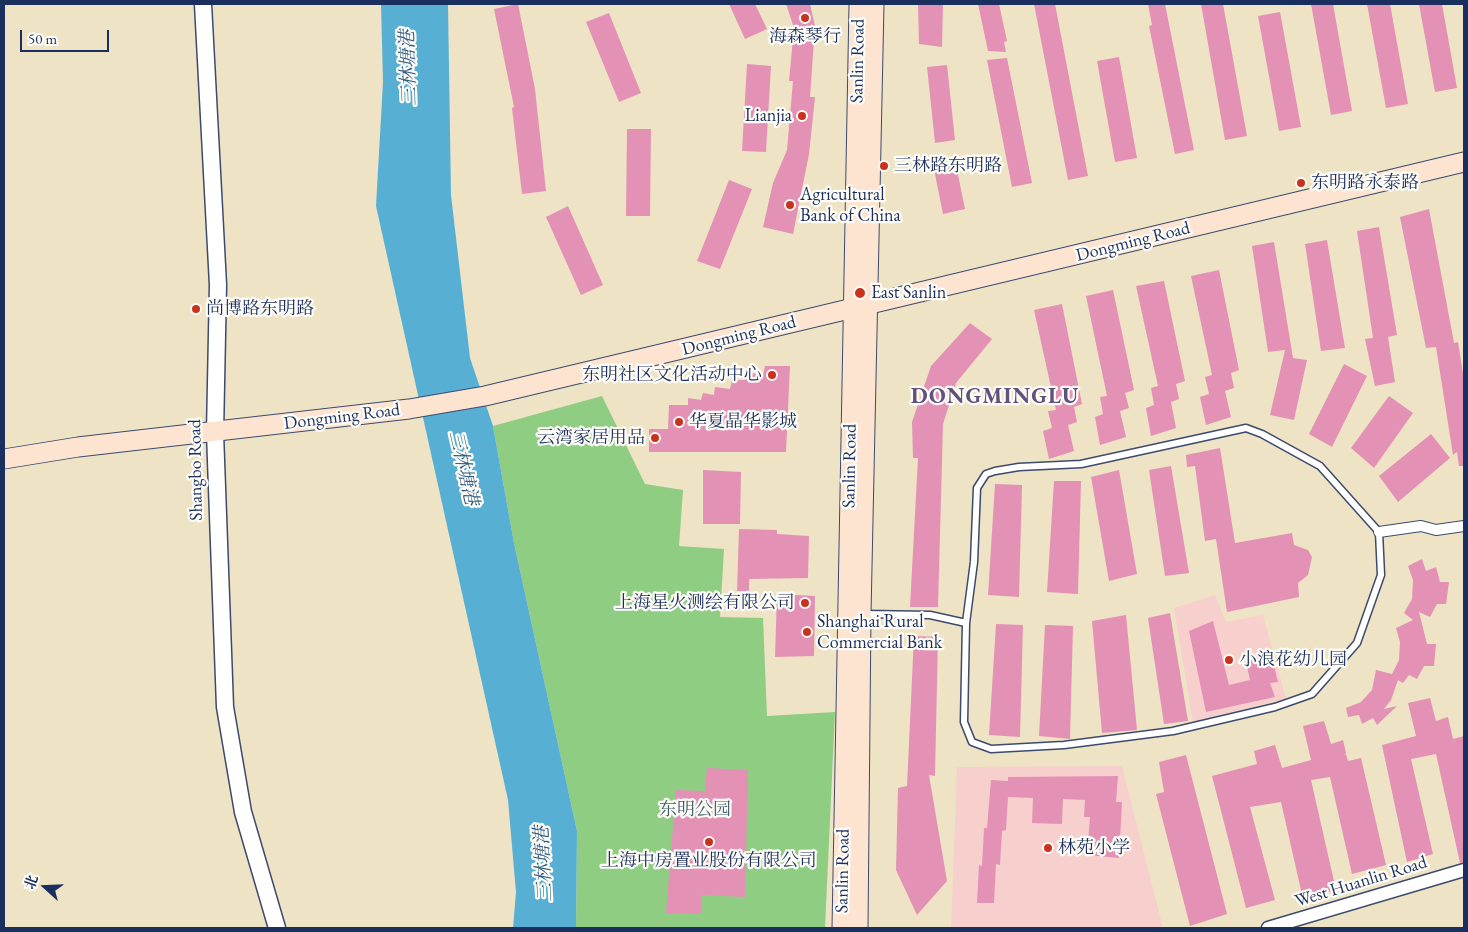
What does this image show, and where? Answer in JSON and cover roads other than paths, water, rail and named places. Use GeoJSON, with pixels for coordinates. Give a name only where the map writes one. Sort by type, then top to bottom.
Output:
{"type":"FeatureCollection","features":[{"type":"Feature","properties":{"kind":"main road","name":"Sanlin Road"},"geometry":{"type":"LineString","coordinates":[[858,928],[861,614],[859,4]]}},
{"type":"Feature","properties":{"kind":"main road","name":"Sanlin Road"},"geometry":{"type":"LineString","coordinates":[[842,928],[860,307],[874,4]]}},
{"type":"Feature","properties":{"kind":"main road","name":"Dongming Road"},"geometry":{"type":"LineString","coordinates":[[4,459],[78,447],[215,433],[410,409],[485,396],[1464,162]]}},
{"type":"Feature","properties":{"kind":"street","name":"Shangbo Road"},"geometry":{"type":"LineString","coordinates":[[203,4],[218,285],[215,433],[225,707],[243,812],[278,928]]}},
{"type":"Feature","properties":{"kind":"street"},"geometry":{"type":"LineString","coordinates":[[1379,532],[1421,526],[1436,530],[1464,526]]}},
{"type":"Feature","properties":{"kind":"street","name":"West Huanlin Road"},"geometry":{"type":"LineString","coordinates":[[1268,928],[1464,870]]}},
{"type":"Feature","properties":{"kind":"lane"},"geometry":{"type":"LineString","coordinates":[[1246,428],[1262,434],[1320,466],[1379,532],[1381,575],[1357,642],[1312,694],[1275,707],[1173,731],[1064,745],[991,749],[972,742],[964,722],[966,623],[974,562],[977,488],[986,474],[995,471],[1018,467],[1081,464],[1246,428]]}},
{"type":"Feature","properties":{"kind":"lane"},"geometry":{"type":"LineString","coordinates":[[861,614],[930,615],[966,623]]}},
{"type":"Feature","properties":{"kind":"water","name":"三林塘港"},"geometry":{"type":"Polygon","coordinates":[[[381,4],[448,4],[451,195],[470,358],[493,426],[514,543],[577,831],[576,928],[513,928],[516,892],[508,800],[376,206],[383,82],[381,4]]]}},
{"type":"Feature","properties":{"kind":"place","name":"海森琴行"},"geometry":{"type":"Point","coordinates":[805,18]}},
{"type":"Feature","properties":{"kind":"place","name":"Lianjia"},"geometry":{"type":"Point","coordinates":[802,116]}},
{"type":"Feature","properties":{"kind":"place","name":"三林路东明路"},"geometry":{"type":"Point","coordinates":[884,166]}},
{"type":"Feature","properties":{"kind":"place","name":"东明路永泰路"},"geometry":{"type":"Point","coordinates":[1301,183]}},
{"type":"Feature","properties":{"kind":"place","name":"Agricultural Bank of China"},"geometry":{"type":"Point","coordinates":[790,205]}},
{"type":"Feature","properties":{"kind":"place","name":"East Sanlin"},"geometry":{"type":"Point","coordinates":[860,293]}},
{"type":"Feature","properties":{"kind":"place","name":"尚博路东明路"},"geometry":{"type":"Point","coordinates":[196,309]}},
{"type":"Feature","properties":{"kind":"place","name":"东明社区文化活动中心"},"geometry":{"type":"Point","coordinates":[772,375]}},
{"type":"Feature","properties":{"kind":"place","name":"华夏晶华影城"},"geometry":{"type":"Point","coordinates":[679,422]}},
{"type":"Feature","properties":{"kind":"place","name":"云湾家居用品"},"geometry":{"type":"Point","coordinates":[655,438]}},
{"type":"Feature","properties":{"kind":"place","name":"上海星火测绘有限公司"},"geometry":{"type":"Point","coordinates":[805,603]}},
{"type":"Feature","properties":{"kind":"place","name":"Shanghai Rural Commercial Bank"},"geometry":{"type":"Point","coordinates":[807,632]}},
{"type":"Feature","properties":{"kind":"place","name":"小浪花幼儿园"},"geometry":{"type":"Point","coordinates":[1229,660]}},
{"type":"Feature","properties":{"kind":"place","name":"上海中房置业股份有限公司"},"geometry":{"type":"Point","coordinates":[709,842]}},
{"type":"Feature","properties":{"kind":"place","name":"林苑小学"},"geometry":{"type":"Point","coordinates":[1048,848]}},
{"type":"Feature","properties":{"kind":"district","name":"DONGMINGLU"},"geometry":{"type":"Point","coordinates":[995,397]}},
{"type":"Feature","properties":{"kind":"park label","name":"东明公园"},"geometry":{"type":"Point","coordinates":[695,810]}}]}
